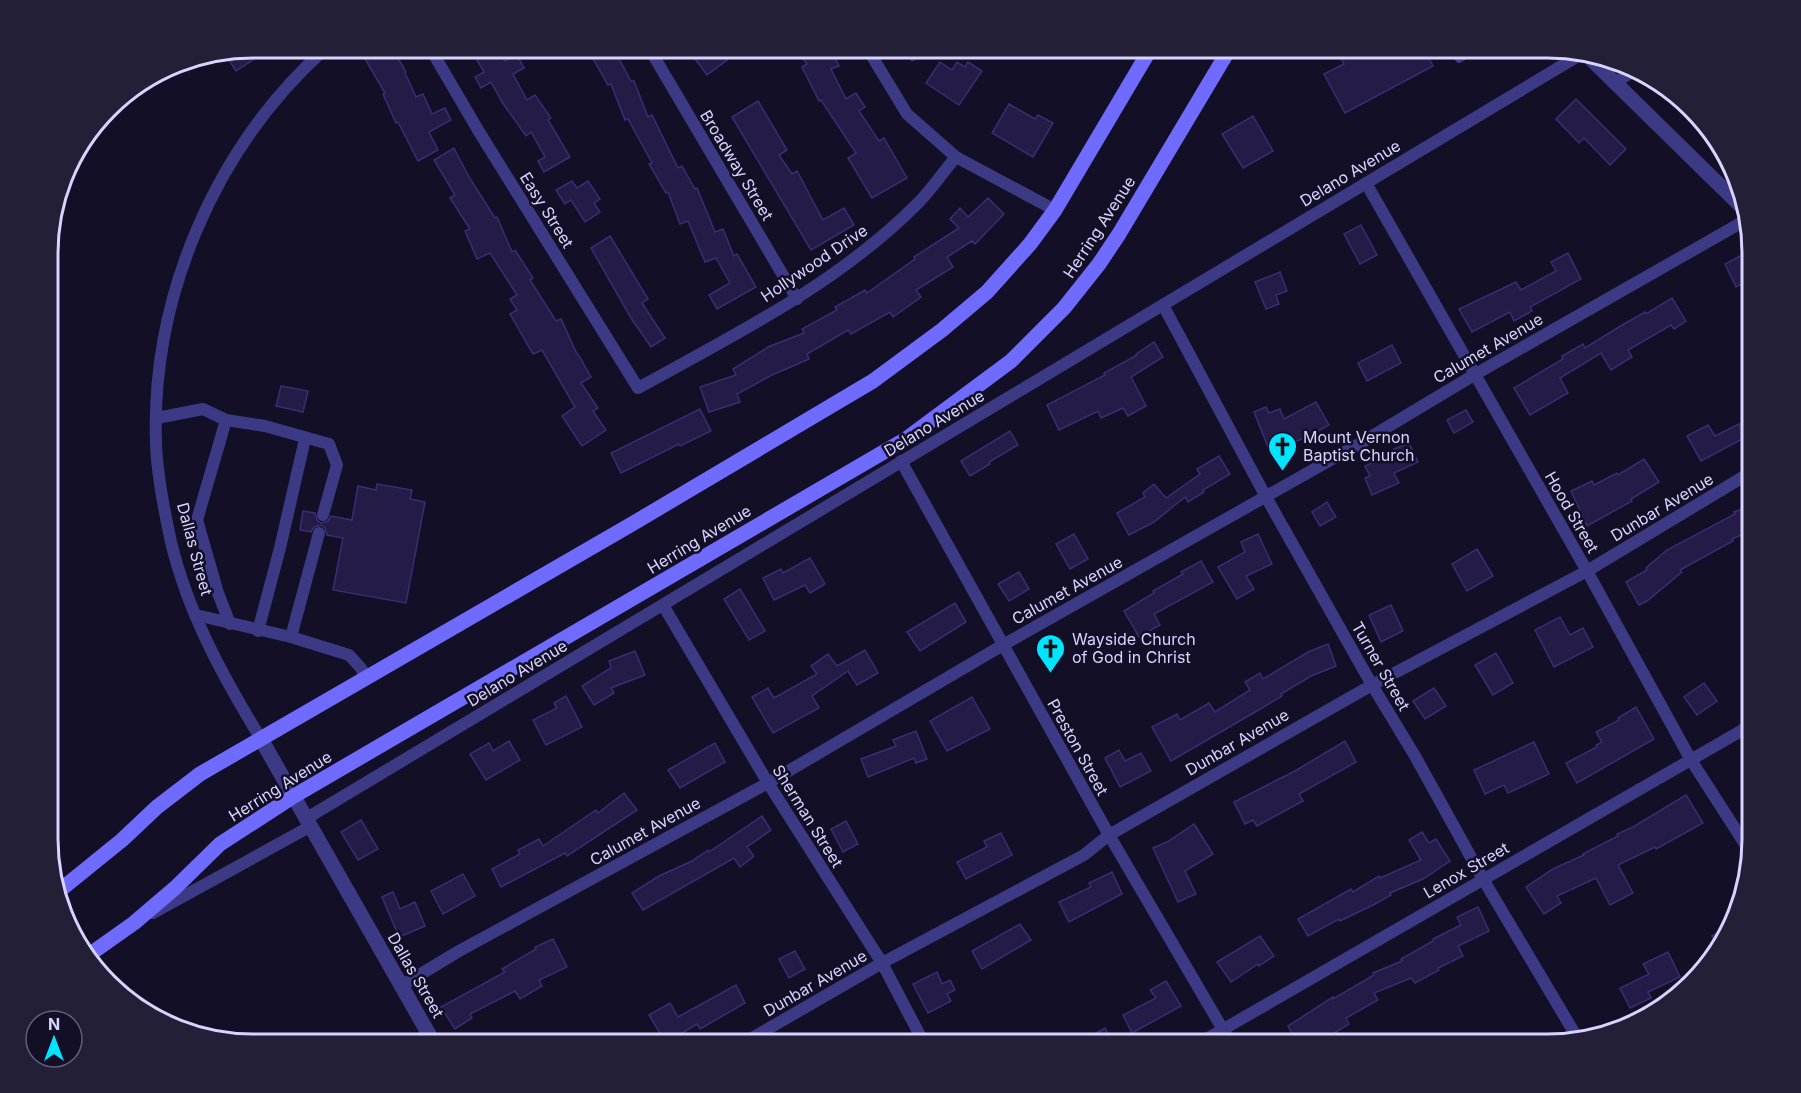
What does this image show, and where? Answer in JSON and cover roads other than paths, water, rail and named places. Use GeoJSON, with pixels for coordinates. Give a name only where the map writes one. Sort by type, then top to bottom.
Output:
{"type":"FeatureCollection","features":[{"type":"Feature","properties":{"kind":"main road"},"geometry":{"type":"LineString","coordinates":[[64,887],[122,840],[157,807],[200,774],[873,381],[942,330],[987,292],[1030,244],[1055,210],[1145,58]]}},
{"type":"Feature","properties":{"kind":"main road","name":"Herring Avenue"},"geometry":{"type":"LineString","coordinates":[[94,951],[134,923],[175,888],[219,844],[294,796],[906,439],[1011,361],[1064,308],[1099,264],[1224,58]]}},
{"type":"Feature","properties":{"kind":"street","name":"Dallas Street"},"geometry":{"type":"LineString","coordinates":[[315,59],[284,90],[251,132],[214,194],[182,268],[170,311],[162,355],[156,444],[161,489],[178,568],[226,682],[309,822],[429,1034]]}},
{"type":"Feature","properties":{"kind":"street","name":"Easy Street"},"geometry":{"type":"LineString","coordinates":[[436,59],[638,388]]}},
{"type":"Feature","properties":{"kind":"street","name":"Broadway Street"},"geometry":{"type":"LineString","coordinates":[[655,59],[797,299]]}},
{"type":"Feature","properties":{"kind":"street"},"geometry":{"type":"LineString","coordinates":[[873,59],[907,114],[956,157],[1055,210]]}},
{"type":"Feature","properties":{"kind":"street","name":"Delano Avenue"},"geometry":{"type":"LineString","coordinates":[[134,923],[309,822],[901,461],[1572,60]]}},
{"type":"Feature","properties":{"kind":"street"},"geometry":{"type":"LineString","coordinates":[[1597,65],[1734,199]]}},
{"type":"Feature","properties":{"kind":"street"},"geometry":{"type":"LineString","coordinates":[[1616,82],[1627,75]]}},
{"type":"Feature","properties":{"kind":"street","name":"Hollywood Drive"},"geometry":{"type":"LineString","coordinates":[[638,388],[797,299],[880,239],[919,202],[956,157]]}},
{"type":"Feature","properties":{"kind":"street","name":"Hood Street"},"geometry":{"type":"LineString","coordinates":[[1366,183],[1587,571],[1691,760],[1742,839]]}},
{"type":"Feature","properties":{"kind":"street","name":"Calumet Avenue"},"geometry":{"type":"LineString","coordinates":[[401,986],[459,951],[768,783],[1003,645],[1364,441],[1474,375],[1740,223]]}},
{"type":"Feature","properties":{"kind":"street","name":"Turner Street"},"geometry":{"type":"LineString","coordinates":[[1163,305],[1266,497],[1372,685],[1574,1032]]}},
{"type":"Feature","properties":{"kind":"street"},"geometry":{"type":"LineString","coordinates":[[157,418],[203,409],[226,420],[265,426],[329,444],[337,465],[323,515]]}},
{"type":"Feature","properties":{"kind":"street"},"geometry":{"type":"LineString","coordinates":[[226,420],[197,520],[218,593],[230,624]]}},
{"type":"Feature","properties":{"kind":"street"},"geometry":{"type":"LineString","coordinates":[[258,631],[306,439]]}},
{"type":"Feature","properties":{"kind":"street","name":"Preston Street"},"geometry":{"type":"LineString","coordinates":[[901,461],[1109,835],[1225,1034]]}},
{"type":"Feature","properties":{"kind":"street","name":"Dunbar Avenue"},"geometry":{"type":"LineString","coordinates":[[759,1034],[882,963],[1084,855],[1109,835],[1372,685],[1587,571],[1742,478]]}},
{"type":"Feature","properties":{"kind":"street"},"geometry":{"type":"LineString","coordinates":[[291,637],[319,533]]}},
{"type":"Feature","properties":{"kind":"street","name":"Sherman Street"},"geometry":{"type":"LineString","coordinates":[[663,605],[768,783],[882,963],[920,1034]]}},
{"type":"Feature","properties":{"kind":"street"},"geometry":{"type":"LineString","coordinates":[[196,615],[291,637],[349,655],[361,668],[366,678]]}},
{"type":"Feature","properties":{"kind":"street","name":"Lenox Street"},"geometry":{"type":"LineString","coordinates":[[1216,1034],[1742,730]]}},
{"type":"Feature","properties":{"kind":"place","name":"Mount Vernon Baptist Church"},"geometry":{"type":"Point","coordinates":[1282,472]}},
{"type":"Feature","properties":{"kind":"place","name":"Wayside Church of God in Christ"},"geometry":{"type":"Point","coordinates":[1051,674]}}]}
